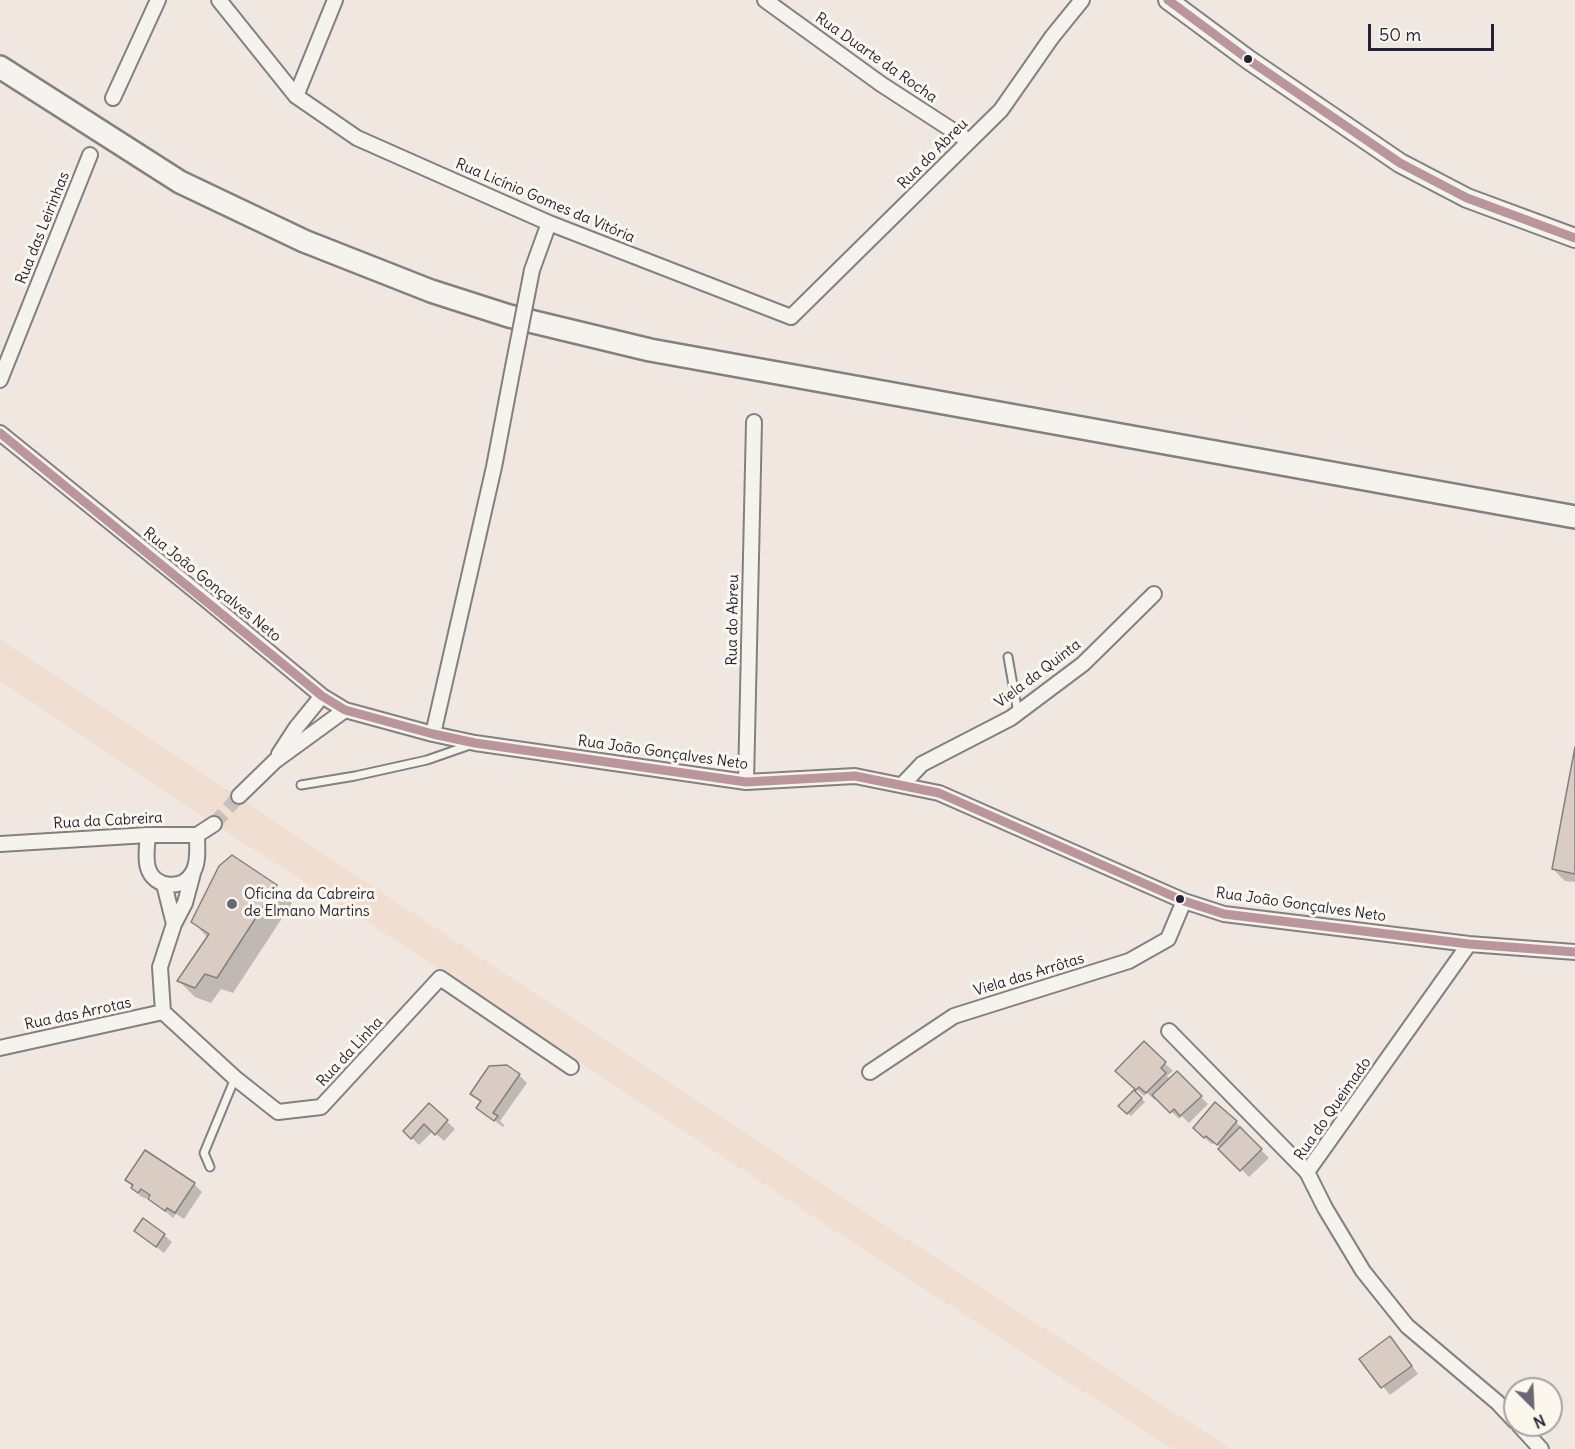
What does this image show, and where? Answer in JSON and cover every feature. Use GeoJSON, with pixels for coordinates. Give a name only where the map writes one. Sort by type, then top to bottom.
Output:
{"type":"FeatureCollection","features":[{"type":"Feature","properties":{"kind":"main road"},"geometry":{"type":"LineString","coordinates":[[1168,0],[1250,60],[1400,163],[1467,198],[1575,238]]}},
{"type":"Feature","properties":{"kind":"main road"},"geometry":{"type":"LineString","coordinates":[[0,67],[180,182],[304,241],[431,291],[509,316],[650,350],[1575,517]]}},
{"type":"Feature","properties":{"kind":"street"},"geometry":{"type":"LineString","coordinates":[[113,98],[158,0]]}},
{"type":"Feature","properties":{"kind":"street","name":"Rua Licínio Gomes da Vitória"},"geometry":{"type":"LineString","coordinates":[[219,0],[296,96],[357,138],[549,223],[791,317]]}},
{"type":"Feature","properties":{"kind":"street"},"geometry":{"type":"LineString","coordinates":[[296,96],[335,0]]}},
{"type":"Feature","properties":{"kind":"street","name":"Rua Duarte da Rocha"},"geometry":{"type":"LineString","coordinates":[[765,0],[881,84],[969,141]]}},
{"type":"Feature","properties":{"kind":"street","name":"Rua do Abreu"},"geometry":{"type":"LineString","coordinates":[[791,317],[1001,110],[1052,37],[1082,0]]}},
{"type":"Feature","properties":{"kind":"street","name":"Rua das Leirinhas"},"geometry":{"type":"LineString","coordinates":[[0,380],[90,155]]}},
{"type":"Feature","properties":{"kind":"street"},"geometry":{"type":"LineString","coordinates":[[433,735],[494,467],[532,270],[549,223]]}},
{"type":"Feature","properties":{"kind":"street","name":"Rua do Abreu"},"geometry":{"type":"LineString","coordinates":[[746,782],[753,422]]}},
{"type":"Feature","properties":{"kind":"street","name":"Rua João Gonçalves Neto"},"geometry":{"type":"LineString","coordinates":[[0,434],[322,696],[345,710],[433,735],[475,743],[746,782],[855,776],[902,785],[939,793],[1184,901],[1224,914],[1469,944],[1575,952]]}},
{"type":"Feature","properties":{"kind":"street","name":"Viela da Quinta"},"geometry":{"type":"LineString","coordinates":[[902,785],[922,764],[1018,713],[1083,664],[1154,594]]}},
{"type":"Feature","properties":{"kind":"street"},"geometry":{"type":"LineString","coordinates":[[274,761],[296,728],[322,696]]}},
{"type":"Feature","properties":{"kind":"street"},"geometry":{"type":"LineString","coordinates":[[239,795],[274,761],[345,710]]}},
{"type":"Feature","properties":{"kind":"street"},"geometry":{"type":"LineString","coordinates":[[163,1012],[160,967],[174,924],[185,903],[196,863],[197,835],[214,824]]}},
{"type":"Feature","properties":{"kind":"street"},"geometry":{"type":"LineString","coordinates":[[148,835],[148,869],[154,878],[164,884],[174,885],[185,881],[193,873]]}},
{"type":"Feature","properties":{"kind":"street","name":"Rua da Cabreira"},"geometry":{"type":"LineString","coordinates":[[0,844],[148,835],[197,835]]}},
{"type":"Feature","properties":{"kind":"street"},"geometry":{"type":"LineString","coordinates":[[164,884],[174,924]]}},
{"type":"Feature","properties":{"kind":"street","name":"Viela das Arrôtas"},"geometry":{"type":"LineString","coordinates":[[870,1072],[954,1016],[1129,961],[1168,939],[1184,901]]}},
{"type":"Feature","properties":{"kind":"street","name":"Rua do Queimado"},"geometry":{"type":"LineString","coordinates":[[1469,944],[1307,1172],[1325,1208],[1363,1271],[1407,1326],[1503,1408]]}},
{"type":"Feature","properties":{"kind":"street","name":"Rua da Linha"},"geometry":{"type":"LineString","coordinates":[[163,1012],[236,1078],[278,1112],[321,1107],[440,978],[572,1067]]}},
{"type":"Feature","properties":{"kind":"street","name":"Rua das Arrotas"},"geometry":{"type":"LineString","coordinates":[[0,1048],[163,1012]]}},
{"type":"Feature","properties":{"kind":"street"},"geometry":{"type":"LineString","coordinates":[[1169,1031],[1307,1172]]}},
{"type":"Feature","properties":{"kind":"street"},"geometry":{"type":"LineString","coordinates":[[1530,1437],[1541,1449]]}},
{"type":"Feature","properties":{"kind":"lane"},"geometry":{"type":"LineString","coordinates":[[1008,657],[1018,713]]}},
{"type":"Feature","properties":{"kind":"lane"},"geometry":{"type":"LineString","coordinates":[[301,785],[427,760],[475,743]]}},
{"type":"Feature","properties":{"kind":"lane"},"geometry":{"type":"LineString","coordinates":[[210,1167],[204,1153],[236,1078]]}},
{"type":"Feature","properties":{"kind":"shaded area"},"geometry":{"type":"Polygon","coordinates":[[[0,639],[848,1201],[1231,1449],[1172,1449],[830,1228],[449,975],[214,824],[0,681],[0,639]]]}},
{"type":"Feature","properties":{"kind":"building"},"geometry":{"type":"Polygon","coordinates":[[[1575,747],[1575,874],[1552,869],[1575,747]]]}},
{"type":"Feature","properties":{"kind":"building","name":"Oficina da Cabreira de Elmano Martins"},"geometry":{"type":"Polygon","coordinates":[[[232,855],[277,885],[217,978],[205,974],[195,988],[177,981],[209,934],[191,922],[219,866],[232,855]]]}},
{"type":"Feature","properties":{"kind":"building"},"geometry":{"type":"Polygon","coordinates":[[[1144,1041],[1166,1062],[1161,1068],[1166,1073],[1146,1093],[1139,1087],[1136,1090],[1115,1071],[1144,1041]]]}},
{"type":"Feature","properties":{"kind":"building"},"geometry":{"type":"Polygon","coordinates":[[[507,1065],[520,1074],[493,1113],[498,1116],[494,1121],[476,1108],[481,1101],[470,1094],[489,1066],[507,1065]]]}},
{"type":"Feature","properties":{"kind":"building"},"geometry":{"type":"Polygon","coordinates":[[[1177,1071],[1202,1096],[1180,1116],[1174,1109],[1170,1113],[1152,1095],[1177,1071]]]}},
{"type":"Feature","properties":{"kind":"building"},"geometry":{"type":"Polygon","coordinates":[[[1134,1090],[1142,1098],[1127,1114],[1118,1106],[1134,1090]]]}},
{"type":"Feature","properties":{"kind":"building"},"geometry":{"type":"Polygon","coordinates":[[[1215,1102],[1237,1121],[1217,1145],[1206,1136],[1204,1138],[1193,1128],[1215,1102]]]}},
{"type":"Feature","properties":{"kind":"building"},"geometry":{"type":"Polygon","coordinates":[[[429,1103],[448,1120],[435,1135],[424,1124],[411,1139],[403,1131],[429,1103]]]}},
{"type":"Feature","properties":{"kind":"building"},"geometry":{"type":"Polygon","coordinates":[[[1240,1127],[1262,1149],[1240,1171],[1218,1149],[1240,1127]]]}},
{"type":"Feature","properties":{"kind":"building"},"geometry":{"type":"Polygon","coordinates":[[[145,1150],[195,1183],[175,1213],[167,1208],[165,1211],[148,1199],[150,1195],[141,1189],[138,1193],[131,1188],[133,1185],[125,1180],[145,1150]]]}},
{"type":"Feature","properties":{"kind":"building"},"geometry":{"type":"Polygon","coordinates":[[[143,1218],[165,1234],[156,1247],[134,1231],[143,1218]]]}},
{"type":"Feature","properties":{"kind":"building"},"geometry":{"type":"Polygon","coordinates":[[[1390,1336],[1412,1366],[1381,1388],[1359,1359],[1390,1336]]]}},
{"type":"Feature","properties":{"kind":"tunnel"},"geometry":{"type":"LineString","coordinates":[[214,824],[239,796]]}},
{"type":"Feature","properties":{"kind":"transit line"},"geometry":{"type":"LineString","coordinates":[[1168,0],[1249,60],[1400,163],[1467,198],[1575,238]]}},
{"type":"Feature","properties":{"kind":"transit line"},"geometry":{"type":"LineString","coordinates":[[0,433],[322,696],[345,710],[475,743],[746,782],[855,776],[939,793],[1184,901],[1224,914],[1469,944],[1575,952]]}},
{"type":"Feature","properties":{"kind":"place","name":"Oficina da Cabreira de Elmano Martins"},"geometry":{"type":"Point","coordinates":[232,904]}}]}
